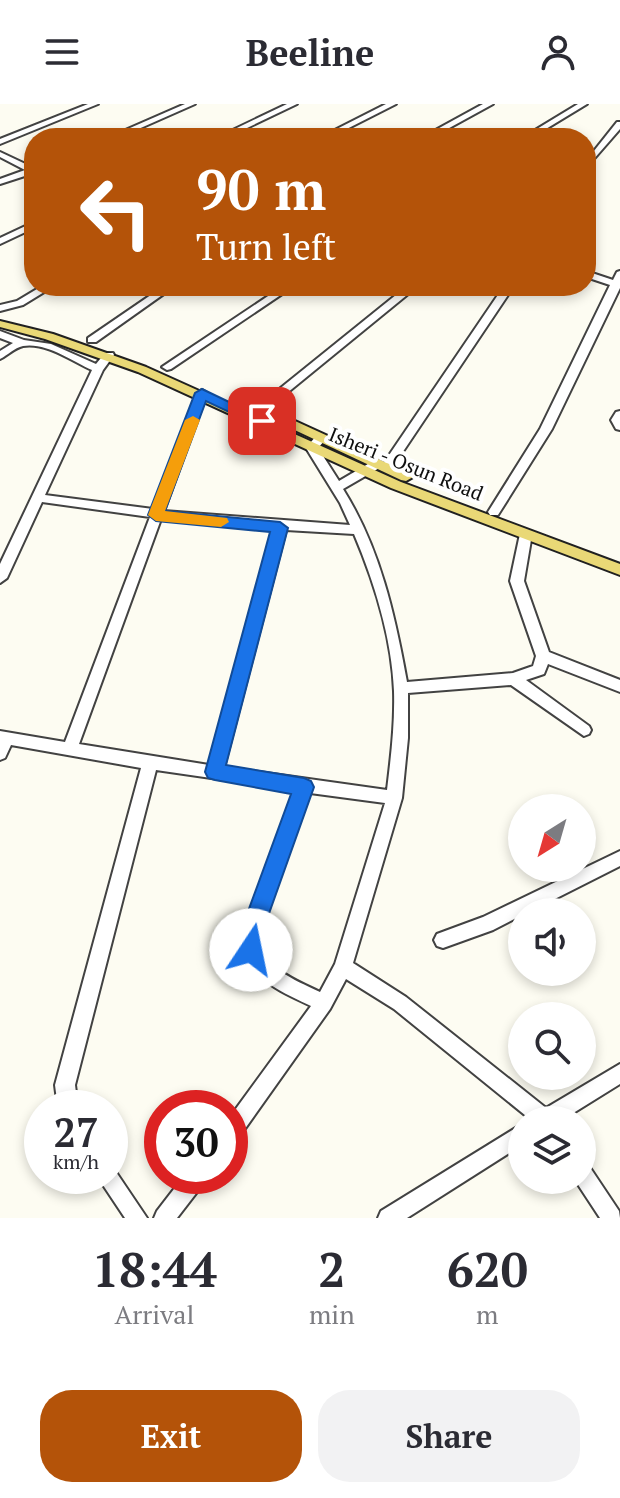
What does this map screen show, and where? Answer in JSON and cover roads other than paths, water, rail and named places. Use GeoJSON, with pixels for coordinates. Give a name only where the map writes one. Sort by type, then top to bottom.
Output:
{"type":"FeatureCollection","features":[{"type":"Feature","properties":{"kind":"main road"},"geometry":{"type":"LineString","coordinates":[[0,315],[92,340],[167,367],[261,409],[316,443]]}},
{"type":"Feature","properties":{"kind":"main road","name":"Isheri - Osun Road"},"geometry":{"type":"LineString","coordinates":[[0,324],[51,336],[109,355],[526,534],[620,570]]}},
{"type":"Feature","properties":{"kind":"main road"},"geometry":{"type":"LineString","coordinates":[[376,468],[620,559]]}},
{"type":"Feature","properties":{"kind":"street"},"geometry":{"type":"LineString","coordinates":[[35,128],[94,104]]}},
{"type":"Feature","properties":{"kind":"street"},"geometry":{"type":"LineString","coordinates":[[135,128],[191,104]]}},
{"type":"Feature","properties":{"kind":"street"},"geometry":{"type":"LineString","coordinates":[[241,128],[293,104]]}},
{"type":"Feature","properties":{"kind":"street"},"geometry":{"type":"LineString","coordinates":[[343,128],[392,104]]}},
{"type":"Feature","properties":{"kind":"street"},"geometry":{"type":"LineString","coordinates":[[444,128],[489,104]]}},
{"type":"Feature","properties":{"kind":"street"},"geometry":{"type":"LineString","coordinates":[[543,128],[583,104]]}},
{"type":"Feature","properties":{"kind":"street"},"geometry":{"type":"LineString","coordinates":[[596,154],[620,124]]}},
{"type":"Feature","properties":{"kind":"street"},"geometry":{"type":"LineString","coordinates":[[0,142],[24,132]]}},
{"type":"Feature","properties":{"kind":"street"},"geometry":{"type":"LineString","coordinates":[[0,154],[24,167]]}},
{"type":"Feature","properties":{"kind":"street"},"geometry":{"type":"LineString","coordinates":[[0,182],[24,174]]}},
{"type":"Feature","properties":{"kind":"street"},"geometry":{"type":"LineString","coordinates":[[0,241],[24,230]]}},
{"type":"Feature","properties":{"kind":"street"},"geometry":{"type":"LineString","coordinates":[[494,512],[546,429],[618,281],[596,276]]}},
{"type":"Feature","properties":{"kind":"street"},"geometry":{"type":"LineString","coordinates":[[0,308],[32,296]]}},
{"type":"Feature","properties":{"kind":"street"},"geometry":{"type":"LineString","coordinates":[[92,340],[156,296]]}},
{"type":"Feature","properties":{"kind":"street"},"geometry":{"type":"LineString","coordinates":[[167,367],[274,296]]}},
{"type":"Feature","properties":{"kind":"street"},"geometry":{"type":"LineString","coordinates":[[261,409],[401,296]]}},
{"type":"Feature","properties":{"kind":"street"},"geometry":{"type":"LineString","coordinates":[[336,488],[376,468],[502,296]]}},
{"type":"Feature","properties":{"kind":"street"},"geometry":{"type":"LineString","coordinates":[[0,334],[54,349],[98,369]]}},
{"type":"Feature","properties":{"kind":"street"},"geometry":{"type":"LineString","coordinates":[[0,356],[20,342]]}},
{"type":"Feature","properties":{"kind":"street"},"geometry":{"type":"LineString","coordinates":[[0,578],[98,369],[109,355]]}},
{"type":"Feature","properties":{"kind":"street"},"geometry":{"type":"LineString","coordinates":[[70,748],[202,393]]}},
{"type":"Feature","properties":{"kind":"street"},"geometry":{"type":"LineString","coordinates":[[620,414],[617,420],[620,427]]}},
{"type":"Feature","properties":{"kind":"street"},"geometry":{"type":"LineString","coordinates":[[248,1108],[324,1003],[343,967],[369,871],[394,798],[401,738],[401,688],[390,622],[372,561],[316,443]]}},
{"type":"Feature","properties":{"kind":"street"},"geometry":{"type":"LineString","coordinates":[[40,498],[156,515],[280,528],[358,530]]}},
{"type":"Feature","properties":{"kind":"street"},"geometry":{"type":"LineString","coordinates":[[215,772],[280,528]]}},
{"type":"Feature","properties":{"kind":"street"},"geometry":{"type":"LineString","coordinates":[[401,688],[514,679],[539,670],[543,656],[517,581],[526,534]]}},
{"type":"Feature","properties":{"kind":"street"},"geometry":{"type":"LineString","coordinates":[[543,656],[620,686]]}},
{"type":"Feature","properties":{"kind":"street"},"geometry":{"type":"LineString","coordinates":[[514,679],[584,730]]}},
{"type":"Feature","properties":{"kind":"street"},"geometry":{"type":"LineString","coordinates":[[2,743],[70,748],[304,787],[394,798]]}},
{"type":"Feature","properties":{"kind":"street"},"geometry":{"type":"LineString","coordinates":[[66,1090],[150,763]]}},
{"type":"Feature","properties":{"kind":"street"},"geometry":{"type":"LineString","coordinates":[[304,787],[250,936],[251,950],[264,972],[324,1003]]}},
{"type":"Feature","properties":{"kind":"street"},"geometry":{"type":"LineString","coordinates":[[443,940],[487,924],[620,858]]}},
{"type":"Feature","properties":{"kind":"street"},"geometry":{"type":"LineString","coordinates":[[343,967],[400,1003],[528,1106]]}},
{"type":"Feature","properties":{"kind":"street"},"geometry":{"type":"LineString","coordinates":[[567,1106],[620,1073]]}},
{"type":"Feature","properties":{"kind":"street"},"geometry":{"type":"LineString","coordinates":[[388,1218],[508,1143]]}},
{"type":"Feature","properties":{"kind":"street"},"geometry":{"type":"LineString","coordinates":[[120,1194],[137,1218]]}},
{"type":"Feature","properties":{"kind":"street"},"geometry":{"type":"LineString","coordinates":[[164,1218],[183,1194]]}},
{"type":"Feature","properties":{"kind":"street"},"geometry":{"type":"LineString","coordinates":[[596,1194],[612,1218]]}}]}
